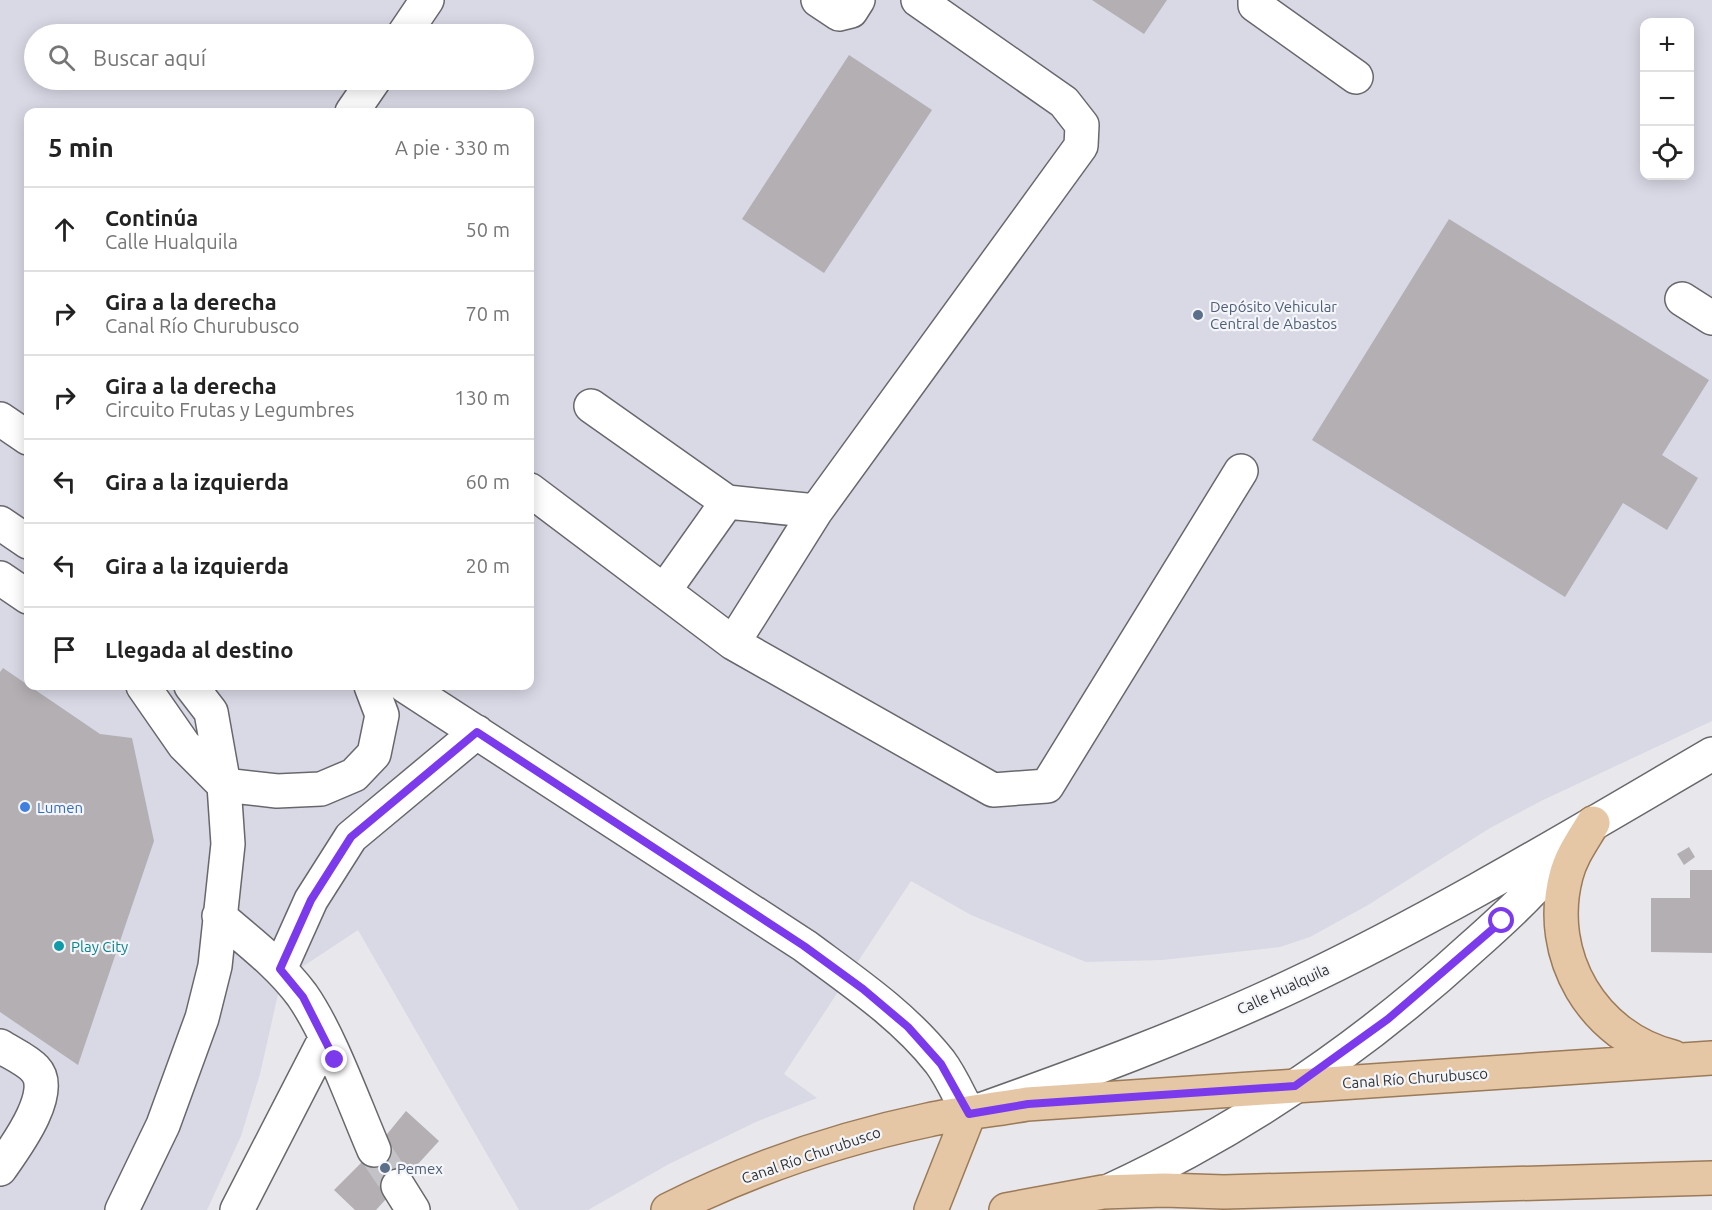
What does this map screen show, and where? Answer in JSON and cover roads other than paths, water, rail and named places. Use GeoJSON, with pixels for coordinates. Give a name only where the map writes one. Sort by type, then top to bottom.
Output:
{"type":"FeatureCollection","features":[{"type":"Feature","properties":{"kind":"main road"},"geometry":{"type":"LineString","coordinates":[[1588,827],[1575,851],[1566,875],[1562,899],[1560,924],[1571,971],[1588,1000],[1616,1030],[1637,1044],[1698,1059]]}},
{"type":"Feature","properties":{"kind":"main road","name":"Canal Río Churubusco"},"geometry":{"type":"LineString","coordinates":[[668,1210],[743,1177],[836,1143],[931,1120],[1028,1104],[1698,1059]]}},
{"type":"Feature","properties":{"kind":"main road"},"geometry":{"type":"LineString","coordinates":[[930,1210],[969,1114]]}},
{"type":"Feature","properties":{"kind":"main road"},"geometry":{"type":"LineString","coordinates":[[1006,1210],[1072,1204],[1109,1191],[1224,1192],[1712,1178]]}},
{"type":"Feature","properties":{"kind":"street"},"geometry":{"type":"LineString","coordinates":[[411,24],[427,0]]}},
{"type":"Feature","properties":{"kind":"street"},"geometry":{"type":"LineString","coordinates":[[818,0],[839,14],[851,11],[858,0]]}},
{"type":"Feature","properties":{"kind":"street"},"geometry":{"type":"LineString","coordinates":[[732,643],[816,511],[1081,146],[1082,125],[1064,102],[918,0]]}},
{"type":"Feature","properties":{"kind":"street"},"geometry":{"type":"LineString","coordinates":[[1255,0],[1255,5],[1356,77]]}},
{"type":"Feature","properties":{"kind":"street"},"geometry":{"type":"LineString","coordinates":[[1682,299],[1712,318]]}},
{"type":"Feature","properties":{"kind":"street"},"geometry":{"type":"LineString","coordinates":[[591,406],[727,502],[816,511]]}},
{"type":"Feature","properties":{"kind":"street"},"geometry":{"type":"LineString","coordinates":[[0,419],[24,435]]}},
{"type":"Feature","properties":{"kind":"street"},"geometry":{"type":"LineString","coordinates":[[534,493],[732,643],[993,789],[1047,786],[1241,471]]}},
{"type":"Feature","properties":{"kind":"street"},"geometry":{"type":"LineString","coordinates":[[664,591],[727,502]]}},
{"type":"Feature","properties":{"kind":"street"},"geometry":{"type":"LineString","coordinates":[[0,524],[24,539]]}},
{"type":"Feature","properties":{"kind":"street"},"geometry":{"type":"LineString","coordinates":[[0,578],[24,594]]}},
{"type":"Feature","properties":{"kind":"street"},"geometry":{"type":"LineString","coordinates":[[146,690],[184,746],[224,784],[278,791],[321,789],[354,775],[374,754],[382,716],[372,690]]}},
{"type":"Feature","properties":{"kind":"street"},"geometry":{"type":"LineString","coordinates":[[122,1210],[163,1125],[202,1018],[215,966],[228,844],[224,784],[211,712],[194,690]]}},
{"type":"Feature","properties":{"kind":"street"},"geometry":{"type":"LineString","coordinates":[[411,690],[785,934],[863,989],[908,1027],[941,1064],[969,1114]]}},
{"type":"Feature","properties":{"kind":"street"},"geometry":{"type":"LineString","coordinates":[[280,969],[311,900],[351,837],[477,732]]}},
{"type":"Feature","properties":{"kind":"street","name":"Calle Hualquila"},"geometry":{"type":"LineString","coordinates":[[969,1114],[1149,1048],[1294,985],[1400,932],[1588,827],[1712,754]]}},
{"type":"Feature","properties":{"kind":"street","name":"Calle Hualquila"},"geometry":{"type":"LineString","coordinates":[[1109,1191],[1197,1147],[1295,1086],[1388,1019],[1446,971],[1554,868],[1588,827]]}},
{"type":"Feature","properties":{"kind":"street"},"geometry":{"type":"LineString","coordinates":[[219,916],[280,969],[303,997],[325,1039],[374,1150]]}},
{"type":"Feature","properties":{"kind":"street"},"geometry":{"type":"LineString","coordinates":[[237,1210],[325,1039]]}},
{"type":"Feature","properties":{"kind":"street"},"geometry":{"type":"LineString","coordinates":[[0,1046],[36,1070],[42,1083],[39,1102],[0,1169]]}},
{"type":"Feature","properties":{"kind":"tunnel"},"geometry":{"type":"LineString","coordinates":[[374,1150],[398,1186]]}},
{"type":"Feature","properties":{"kind":"place","name":"Depósito Vehicular Central de Abastos"},"geometry":{"type":"Point","coordinates":[1198,315]}},
{"type":"Feature","properties":{"kind":"place","name":"Lumen"},"geometry":{"type":"Point","coordinates":[25,807]}},
{"type":"Feature","properties":{"kind":"place","name":"Play City"},"geometry":{"type":"Point","coordinates":[59,946]}},
{"type":"Feature","properties":{"kind":"place","name":"Pemex"},"geometry":{"type":"Point","coordinates":[385,1168]}}]}
